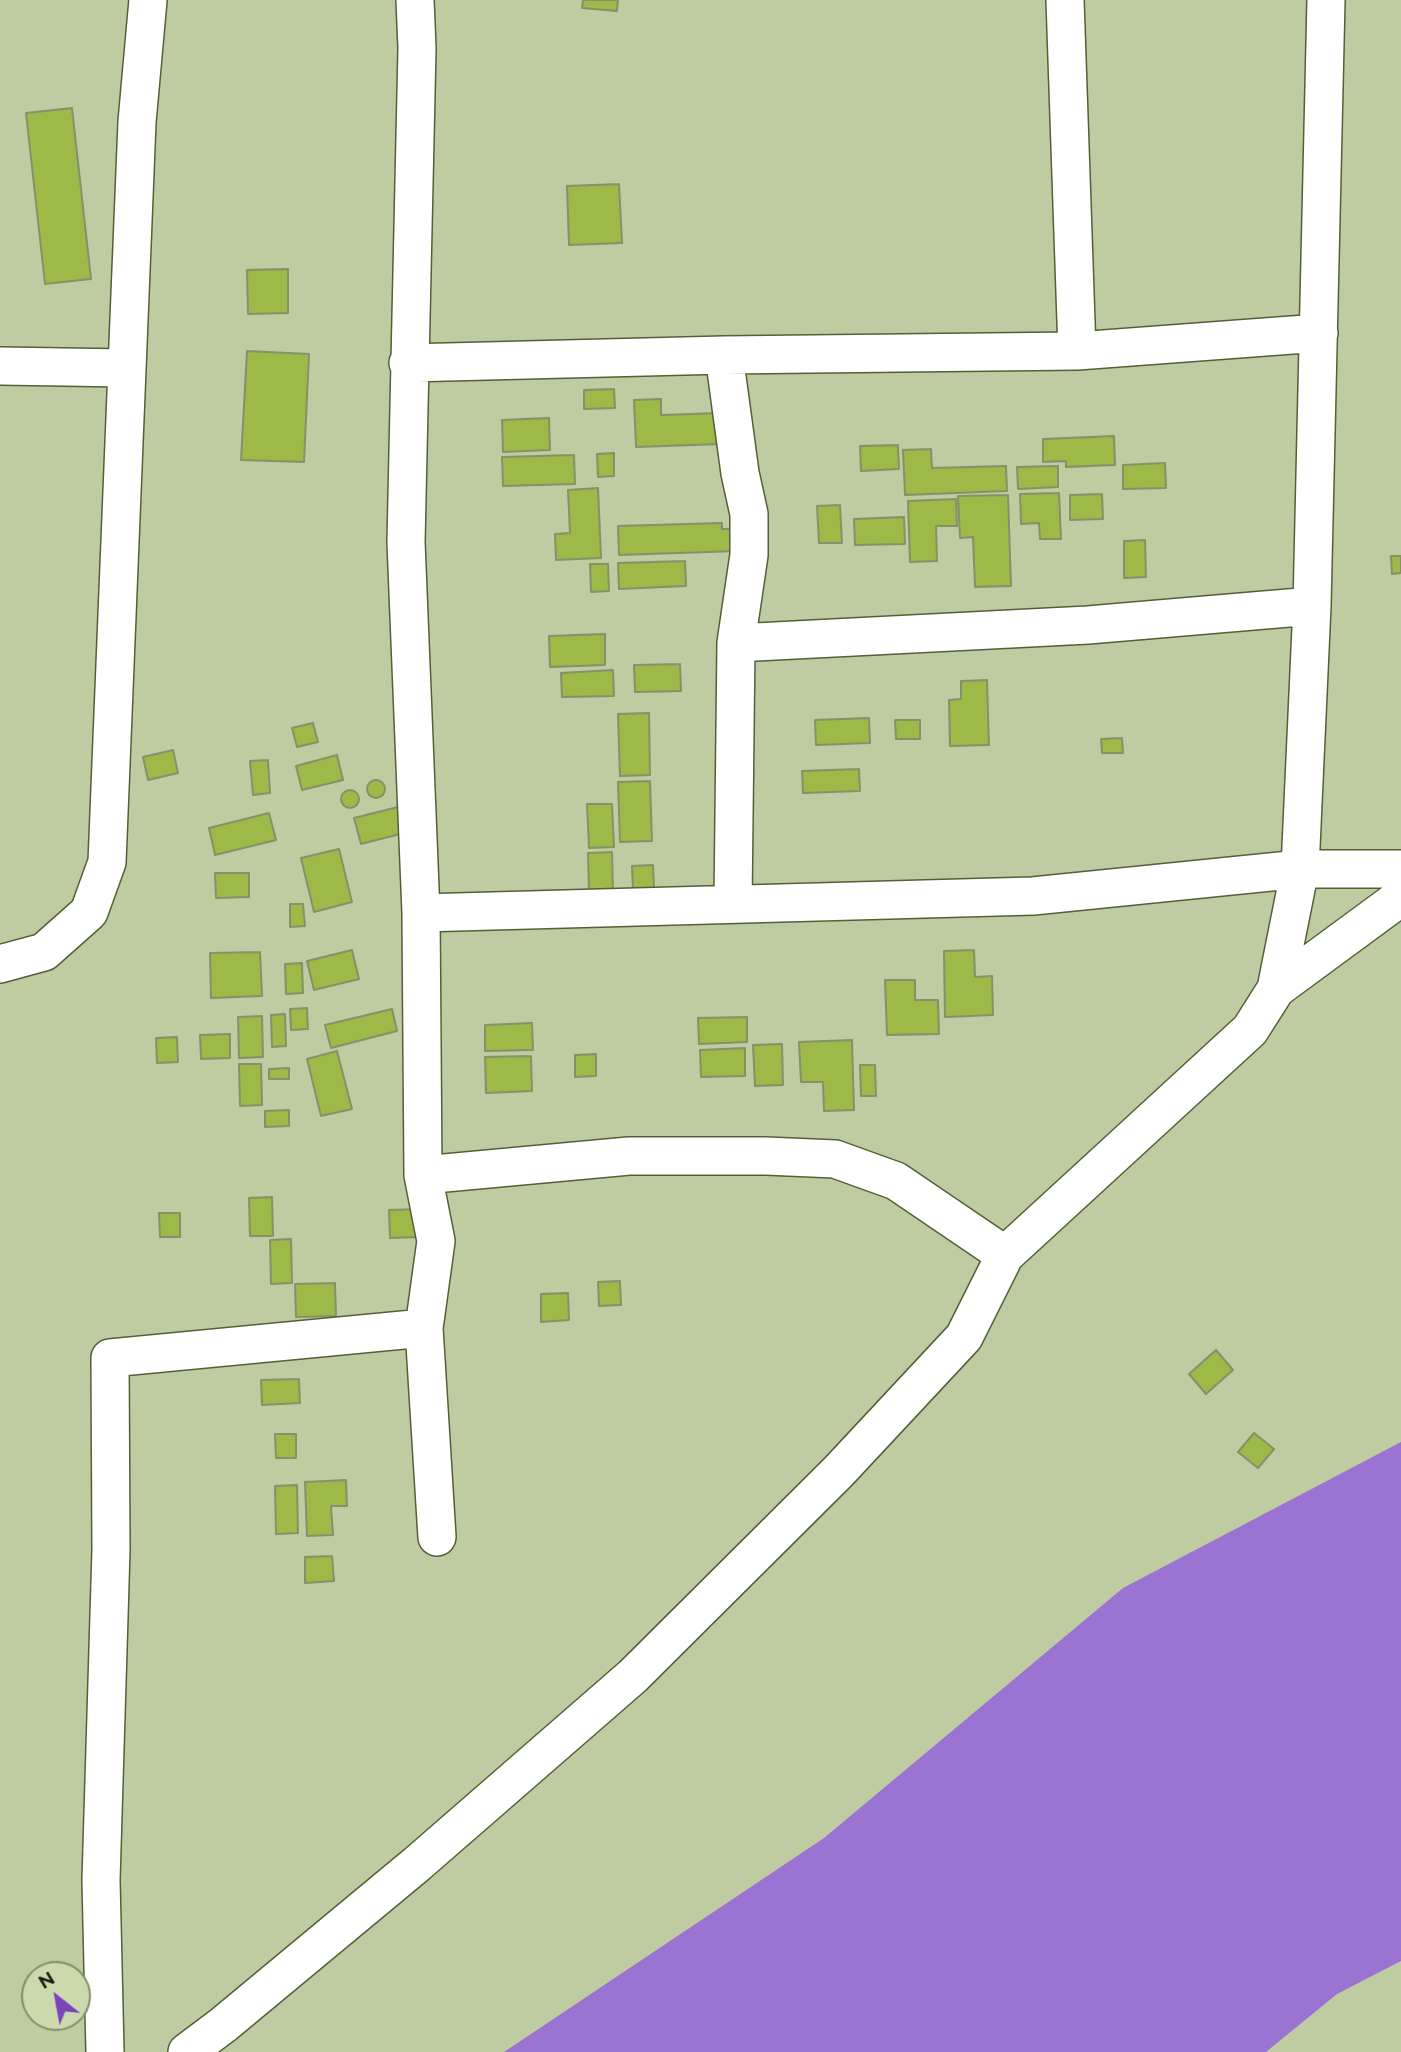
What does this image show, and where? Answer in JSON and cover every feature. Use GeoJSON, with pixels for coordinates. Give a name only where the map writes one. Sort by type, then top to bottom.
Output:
{"type":"FeatureCollection","features":[{"type":"Feature","properties":{"kind":"street"},"geometry":{"type":"LineString","coordinates":[[0,964],[44,952],[89,912],[107,862],[137,122],[148,0]]}},
{"type":"Feature","properties":{"kind":"street"},"geometry":{"type":"LineString","coordinates":[[415,0],[417,48],[406,542],[421,913],[423,1175],[436,1241],[424,1328],[437,1537]]}},
{"type":"Feature","properties":{"kind":"street"},"geometry":{"type":"LineString","coordinates":[[1065,0],[1077,351]]}},
{"type":"Feature","properties":{"kind":"street"},"geometry":{"type":"LineString","coordinates":[[187,2052],[417,1864],[633,1676],[839,1471],[964,1337],[1005,1255],[1250,1030],[1276,989],[1300,869],[1312,606],[1326,0]]}},
{"type":"Feature","properties":{"kind":"street"},"geometry":{"type":"LineString","coordinates":[[408,363],[724,355],[1077,351],[1319,334]]}},
{"type":"Feature","properties":{"kind":"street"},"geometry":{"type":"LineString","coordinates":[[724,355],[748,514],[749,555],[736,643],[733,903]]}},
{"type":"Feature","properties":{"kind":"street"},"geometry":{"type":"LineString","coordinates":[[0,366],[127,368]]}},
{"type":"Feature","properties":{"kind":"street"},"geometry":{"type":"LineString","coordinates":[[736,643],[1088,625],[1312,606]]}},
{"type":"Feature","properties":{"kind":"street"},"geometry":{"type":"LineString","coordinates":[[421,913],[1033,896],[1300,869],[1401,869]]}},
{"type":"Feature","properties":{"kind":"street"},"geometry":{"type":"LineString","coordinates":[[1276,989],[1401,897]]}},
{"type":"Feature","properties":{"kind":"street"},"geometry":{"type":"LineString","coordinates":[[423,1175],[629,1156],[835,1159],[895,1181],[1005,1255]]}},
{"type":"Feature","properties":{"kind":"street"},"geometry":{"type":"LineString","coordinates":[[105,2052],[101,1880],[111,1550],[110,1358],[424,1328]]}},
{"type":"Feature","properties":{"kind":"shaded area"},"geometry":{"type":"Polygon","coordinates":[[[1401,1442],[1401,1961],[1337,1994],[1266,2052],[504,2052],[824,1838],[1123,1588],[1401,1442]]]}},
{"type":"Feature","properties":{"kind":"building"},"geometry":{"type":"Polygon","coordinates":[[[583,0],[618,0],[617,11],[582,8],[583,0]]]}},
{"type":"Feature","properties":{"kind":"building"},"geometry":{"type":"Polygon","coordinates":[[[72,108],[91,279],[45,284],[26,113],[72,108]]]}},
{"type":"Feature","properties":{"kind":"building"},"geometry":{"type":"Polygon","coordinates":[[[619,184],[622,243],[569,245],[567,186],[619,184]]]}},
{"type":"Feature","properties":{"kind":"building"},"geometry":{"type":"Polygon","coordinates":[[[288,269],[288,313],[248,314],[247,270],[288,269]]]}},
{"type":"Feature","properties":{"kind":"building"},"geometry":{"type":"Polygon","coordinates":[[[247,351],[309,354],[304,462],[241,460],[247,351]]]}},
{"type":"Feature","properties":{"kind":"building"},"geometry":{"type":"Polygon","coordinates":[[[614,389],[615,408],[584,409],[584,390],[614,389]]]}},
{"type":"Feature","properties":{"kind":"building"},"geometry":{"type":"Polygon","coordinates":[[[661,399],[661,415],[720,413],[721,444],[636,447],[634,400],[661,399]]]}},
{"type":"Feature","properties":{"kind":"building"},"geometry":{"type":"Polygon","coordinates":[[[549,418],[550,450],[503,452],[502,420],[549,418]]]}},
{"type":"Feature","properties":{"kind":"building"},"geometry":{"type":"Polygon","coordinates":[[[1114,436],[1115,465],[1066,467],[1066,461],[1043,462],[1043,439],[1114,436]]]}},
{"type":"Feature","properties":{"kind":"building"},"geometry":{"type":"Polygon","coordinates":[[[898,445],[899,469],[861,471],[860,446],[898,445]]]}},
{"type":"Feature","properties":{"kind":"building"},"geometry":{"type":"Polygon","coordinates":[[[931,449],[932,468],[1006,466],[1007,491],[905,495],[903,450],[931,449]]]}},
{"type":"Feature","properties":{"kind":"building"},"geometry":{"type":"Polygon","coordinates":[[[614,453],[614,476],[598,477],[597,454],[614,453]]]}},
{"type":"Feature","properties":{"kind":"building"},"geometry":{"type":"Polygon","coordinates":[[[574,455],[575,484],[503,486],[502,457],[574,455]]]}},
{"type":"Feature","properties":{"kind":"building"},"geometry":{"type":"Polygon","coordinates":[[[1165,463],[1166,488],[1123,489],[1123,465],[1165,463]]]}},
{"type":"Feature","properties":{"kind":"building"},"geometry":{"type":"Polygon","coordinates":[[[1058,466],[1058,487],[1018,489],[1017,467],[1058,466]]]}},
{"type":"Feature","properties":{"kind":"building"},"geometry":{"type":"Polygon","coordinates":[[[598,488],[601,558],[556,560],[555,534],[570,533],[568,490],[598,488]]]}},
{"type":"Feature","properties":{"kind":"building"},"geometry":{"type":"Polygon","coordinates":[[[1059,493],[1061,539],[1040,539],[1039,523],[1021,524],[1020,494],[1059,493]]]}},
{"type":"Feature","properties":{"kind":"building"},"geometry":{"type":"Polygon","coordinates":[[[1102,494],[1103,519],[1070,520],[1070,495],[1102,494]]]}},
{"type":"Feature","properties":{"kind":"building"},"geometry":{"type":"Polygon","coordinates":[[[1008,495],[1011,586],[975,587],[973,537],[960,538],[958,496],[1008,495]]]}},
{"type":"Feature","properties":{"kind":"building"},"geometry":{"type":"Polygon","coordinates":[[[956,499],[957,526],[936,526],[937,561],[910,562],[908,501],[956,499]]]}},
{"type":"Feature","properties":{"kind":"building"},"geometry":{"type":"Polygon","coordinates":[[[840,505],[842,543],[819,543],[817,506],[840,505]]]}},
{"type":"Feature","properties":{"kind":"building"},"geometry":{"type":"Polygon","coordinates":[[[904,517],[905,544],[855,545],[854,519],[904,517]]]}},
{"type":"Feature","properties":{"kind":"building"},"geometry":{"type":"Polygon","coordinates":[[[722,523],[722,529],[737,529],[738,551],[619,555],[618,526],[722,523]]]}},
{"type":"Feature","properties":{"kind":"building"},"geometry":{"type":"Polygon","coordinates":[[[1145,540],[1146,577],[1124,578],[1124,541],[1145,540]]]}},
{"type":"Feature","properties":{"kind":"building"},"geometry":{"type":"Polygon","coordinates":[[[1391,556],[1401,556],[1401,573],[1392,574],[1391,556]]]}},
{"type":"Feature","properties":{"kind":"building"},"geometry":{"type":"Polygon","coordinates":[[[685,561],[686,586],[619,589],[618,563],[685,561]]]}},
{"type":"Feature","properties":{"kind":"building"},"geometry":{"type":"Polygon","coordinates":[[[590,564],[608,564],[609,591],[591,592],[590,564]]]}},
{"type":"Feature","properties":{"kind":"building"},"geometry":{"type":"Polygon","coordinates":[[[605,634],[605,665],[550,667],[549,636],[605,634]]]}},
{"type":"Feature","properties":{"kind":"building"},"geometry":{"type":"Polygon","coordinates":[[[680,664],[681,691],[635,692],[634,665],[680,664]]]}},
{"type":"Feature","properties":{"kind":"building"},"geometry":{"type":"Polygon","coordinates":[[[613,670],[614,696],[562,697],[561,673],[613,670]]]}},
{"type":"Feature","properties":{"kind":"building"},"geometry":{"type":"Polygon","coordinates":[[[987,680],[989,745],[950,746],[949,700],[961,699],[961,681],[987,680]]]}},
{"type":"Feature","properties":{"kind":"building"},"geometry":{"type":"Polygon","coordinates":[[[649,713],[650,775],[620,776],[618,714],[649,713]]]}},
{"type":"Feature","properties":{"kind":"building"},"geometry":{"type":"Polygon","coordinates":[[[869,718],[870,743],[816,745],[815,720],[869,718]]]}},
{"type":"Feature","properties":{"kind":"building"},"geometry":{"type":"Polygon","coordinates":[[[895,720],[920,720],[920,739],[896,739],[895,720]]]}},
{"type":"Feature","properties":{"kind":"building"},"geometry":{"type":"Polygon","coordinates":[[[313,723],[318,742],[297,747],[292,728],[313,723]]]}},
{"type":"Feature","properties":{"kind":"building"},"geometry":{"type":"Polygon","coordinates":[[[1122,738],[1123,753],[1102,753],[1101,739],[1122,738]]]}},
{"type":"Feature","properties":{"kind":"building"},"geometry":{"type":"Polygon","coordinates":[[[173,750],[178,773],[148,780],[143,757],[173,750]]]}},
{"type":"Feature","properties":{"kind":"building"},"geometry":{"type":"Polygon","coordinates":[[[337,755],[343,780],[302,790],[296,766],[337,755]]]}},
{"type":"Feature","properties":{"kind":"building"},"geometry":{"type":"Polygon","coordinates":[[[268,760],[270,793],[253,795],[250,761],[268,760]]]}},
{"type":"Feature","properties":{"kind":"building"},"geometry":{"type":"Polygon","coordinates":[[[859,769],[860,791],[803,793],[802,771],[859,769]]]}},
{"type":"Feature","properties":{"kind":"building"},"geometry":{"type":"Polygon","coordinates":[[[376,780],[382,783],[385,789],[382,795],[376,798],[370,795],[367,789],[370,783],[376,780]]]}},
{"type":"Feature","properties":{"kind":"building"},"geometry":{"type":"Polygon","coordinates":[[[650,781],[652,841],[620,842],[618,782],[650,781]]]}},
{"type":"Feature","properties":{"kind":"building"},"geometry":{"type":"Polygon","coordinates":[[[350,790],[356,793],[359,799],[356,805],[350,808],[344,805],[341,799],[344,793],[350,790]]]}},
{"type":"Feature","properties":{"kind":"building"},"geometry":{"type":"Polygon","coordinates":[[[587,804],[612,804],[614,847],[589,848],[587,804]]]}},
{"type":"Feature","properties":{"kind":"building"},"geometry":{"type":"Polygon","coordinates":[[[398,807],[404,833],[361,844],[354,818],[398,807]]]}},
{"type":"Feature","properties":{"kind":"building"},"geometry":{"type":"Polygon","coordinates":[[[269,813],[276,840],[215,855],[209,828],[269,813]]]}},
{"type":"Feature","properties":{"kind":"building"},"geometry":{"type":"Polygon","coordinates":[[[339,849],[352,902],[314,912],[301,858],[339,849]]]}},
{"type":"Feature","properties":{"kind":"building"},"geometry":{"type":"Polygon","coordinates":[[[612,852],[613,892],[589,893],[588,853],[612,852]]]}},
{"type":"Feature","properties":{"kind":"building"},"geometry":{"type":"Polygon","coordinates":[[[653,865],[654,889],[633,890],[632,866],[653,865]]]}},
{"type":"Feature","properties":{"kind":"building"},"geometry":{"type":"Polygon","coordinates":[[[215,873],[249,873],[249,897],[216,898],[215,873]]]}},
{"type":"Feature","properties":{"kind":"building"},"geometry":{"type":"Polygon","coordinates":[[[290,904],[303,904],[305,926],[290,927],[290,904]]]}},
{"type":"Feature","properties":{"kind":"building"},"geometry":{"type":"Polygon","coordinates":[[[352,950],[359,979],[314,990],[307,961],[352,950]]]}},
{"type":"Feature","properties":{"kind":"building"},"geometry":{"type":"Polygon","coordinates":[[[974,950],[975,977],[992,976],[993,1015],[945,1017],[944,951],[974,950]]]}},
{"type":"Feature","properties":{"kind":"building"},"geometry":{"type":"Polygon","coordinates":[[[260,952],[262,996],[211,998],[210,953],[260,952]]]}},
{"type":"Feature","properties":{"kind":"building"},"geometry":{"type":"Polygon","coordinates":[[[302,963],[303,993],[286,994],[285,964],[302,963]]]}},
{"type":"Feature","properties":{"kind":"building"},"geometry":{"type":"Polygon","coordinates":[[[885,980],[915,980],[915,1000],[938,1000],[939,1034],[887,1035],[885,980]]]}},
{"type":"Feature","properties":{"kind":"building"},"geometry":{"type":"Polygon","coordinates":[[[307,1008],[308,1029],[291,1030],[290,1009],[307,1008]]]}},
{"type":"Feature","properties":{"kind":"building"},"geometry":{"type":"Polygon","coordinates":[[[392,1009],[397,1031],[331,1048],[325,1025],[392,1009]]]}},
{"type":"Feature","properties":{"kind":"building"},"geometry":{"type":"Polygon","coordinates":[[[285,1014],[286,1046],[272,1047],[271,1015],[285,1014]]]}},
{"type":"Feature","properties":{"kind":"building"},"geometry":{"type":"Polygon","coordinates":[[[262,1016],[263,1057],[239,1058],[238,1017],[262,1016]]]}},
{"type":"Feature","properties":{"kind":"building"},"geometry":{"type":"Polygon","coordinates":[[[747,1017],[747,1042],[699,1044],[698,1018],[747,1017]]]}},
{"type":"Feature","properties":{"kind":"building"},"geometry":{"type":"Polygon","coordinates":[[[532,1023],[533,1050],[485,1051],[485,1025],[532,1023]]]}},
{"type":"Feature","properties":{"kind":"building"},"geometry":{"type":"Polygon","coordinates":[[[230,1034],[230,1058],[201,1059],[200,1035],[230,1034]]]}},
{"type":"Feature","properties":{"kind":"building"},"geometry":{"type":"Polygon","coordinates":[[[177,1037],[178,1062],[157,1063],[156,1038],[177,1037]]]}},
{"type":"Feature","properties":{"kind":"building"},"geometry":{"type":"Polygon","coordinates":[[[852,1040],[854,1110],[824,1111],[823,1082],[801,1082],[799,1042],[852,1040]]]}},
{"type":"Feature","properties":{"kind":"building"},"geometry":{"type":"Polygon","coordinates":[[[782,1044],[783,1085],[755,1086],[753,1045],[782,1044]]]}},
{"type":"Feature","properties":{"kind":"building"},"geometry":{"type":"Polygon","coordinates":[[[745,1048],[745,1076],[701,1077],[700,1050],[745,1048]]]}},
{"type":"Feature","properties":{"kind":"building"},"geometry":{"type":"Polygon","coordinates":[[[337,1051],[352,1109],[321,1116],[307,1059],[337,1051]]]}},
{"type":"Feature","properties":{"kind":"building"},"geometry":{"type":"Polygon","coordinates":[[[596,1054],[596,1076],[575,1077],[575,1055],[596,1054]]]}},
{"type":"Feature","properties":{"kind":"building"},"geometry":{"type":"Polygon","coordinates":[[[531,1056],[532,1091],[486,1093],[485,1057],[531,1056]]]}},
{"type":"Feature","properties":{"kind":"building"},"geometry":{"type":"Polygon","coordinates":[[[239,1064],[261,1064],[262,1105],[240,1106],[239,1064]]]}},
{"type":"Feature","properties":{"kind":"building"},"geometry":{"type":"Polygon","coordinates":[[[860,1065],[875,1065],[876,1096],[861,1096],[860,1065]]]}},
{"type":"Feature","properties":{"kind":"building"},"geometry":{"type":"Polygon","coordinates":[[[289,1068],[289,1079],[269,1079],[269,1069],[289,1068]]]}},
{"type":"Feature","properties":{"kind":"building"},"geometry":{"type":"Polygon","coordinates":[[[289,1110],[289,1126],[265,1127],[265,1111],[289,1110]]]}},
{"type":"Feature","properties":{"kind":"building"},"geometry":{"type":"Polygon","coordinates":[[[272,1197],[273,1236],[250,1236],[249,1198],[272,1197]]]}},
{"type":"Feature","properties":{"kind":"building"},"geometry":{"type":"Polygon","coordinates":[[[420,1209],[421,1237],[390,1238],[389,1210],[420,1209]]]}},
{"type":"Feature","properties":{"kind":"building"},"geometry":{"type":"Polygon","coordinates":[[[159,1213],[180,1213],[180,1237],[160,1237],[159,1213]]]}},
{"type":"Feature","properties":{"kind":"building"},"geometry":{"type":"Polygon","coordinates":[[[291,1239],[292,1283],[271,1284],[270,1240],[291,1239]]]}},
{"type":"Feature","properties":{"kind":"building"},"geometry":{"type":"Polygon","coordinates":[[[620,1281],[621,1305],[599,1306],[598,1282],[620,1281]]]}},
{"type":"Feature","properties":{"kind":"building"},"geometry":{"type":"Polygon","coordinates":[[[335,1283],[336,1316],[296,1317],[295,1284],[335,1283]]]}},
{"type":"Feature","properties":{"kind":"building"},"geometry":{"type":"Polygon","coordinates":[[[568,1293],[569,1320],[541,1322],[541,1294],[568,1293]]]}},
{"type":"Feature","properties":{"kind":"building"},"geometry":{"type":"Polygon","coordinates":[[[1216,1350],[1233,1370],[1206,1394],[1189,1374],[1216,1350]]]}},
{"type":"Feature","properties":{"kind":"building"},"geometry":{"type":"Polygon","coordinates":[[[299,1379],[300,1403],[262,1405],[261,1380],[299,1379]]]}},
{"type":"Feature","properties":{"kind":"building"},"geometry":{"type":"Polygon","coordinates":[[[1254,1433],[1274,1449],[1258,1468],[1238,1452],[1254,1433]]]}},
{"type":"Feature","properties":{"kind":"building"},"geometry":{"type":"Polygon","coordinates":[[[275,1434],[296,1434],[296,1458],[276,1458],[275,1434]]]}},
{"type":"Feature","properties":{"kind":"building"},"geometry":{"type":"Polygon","coordinates":[[[346,1480],[347,1506],[331,1506],[333,1535],[307,1536],[305,1482],[346,1480]]]}},
{"type":"Feature","properties":{"kind":"building"},"geometry":{"type":"Polygon","coordinates":[[[297,1485],[298,1533],[276,1534],[275,1486],[297,1485]]]}},
{"type":"Feature","properties":{"kind":"building"},"geometry":{"type":"Polygon","coordinates":[[[332,1556],[334,1581],[305,1583],[305,1557],[332,1556]]]}}]}
